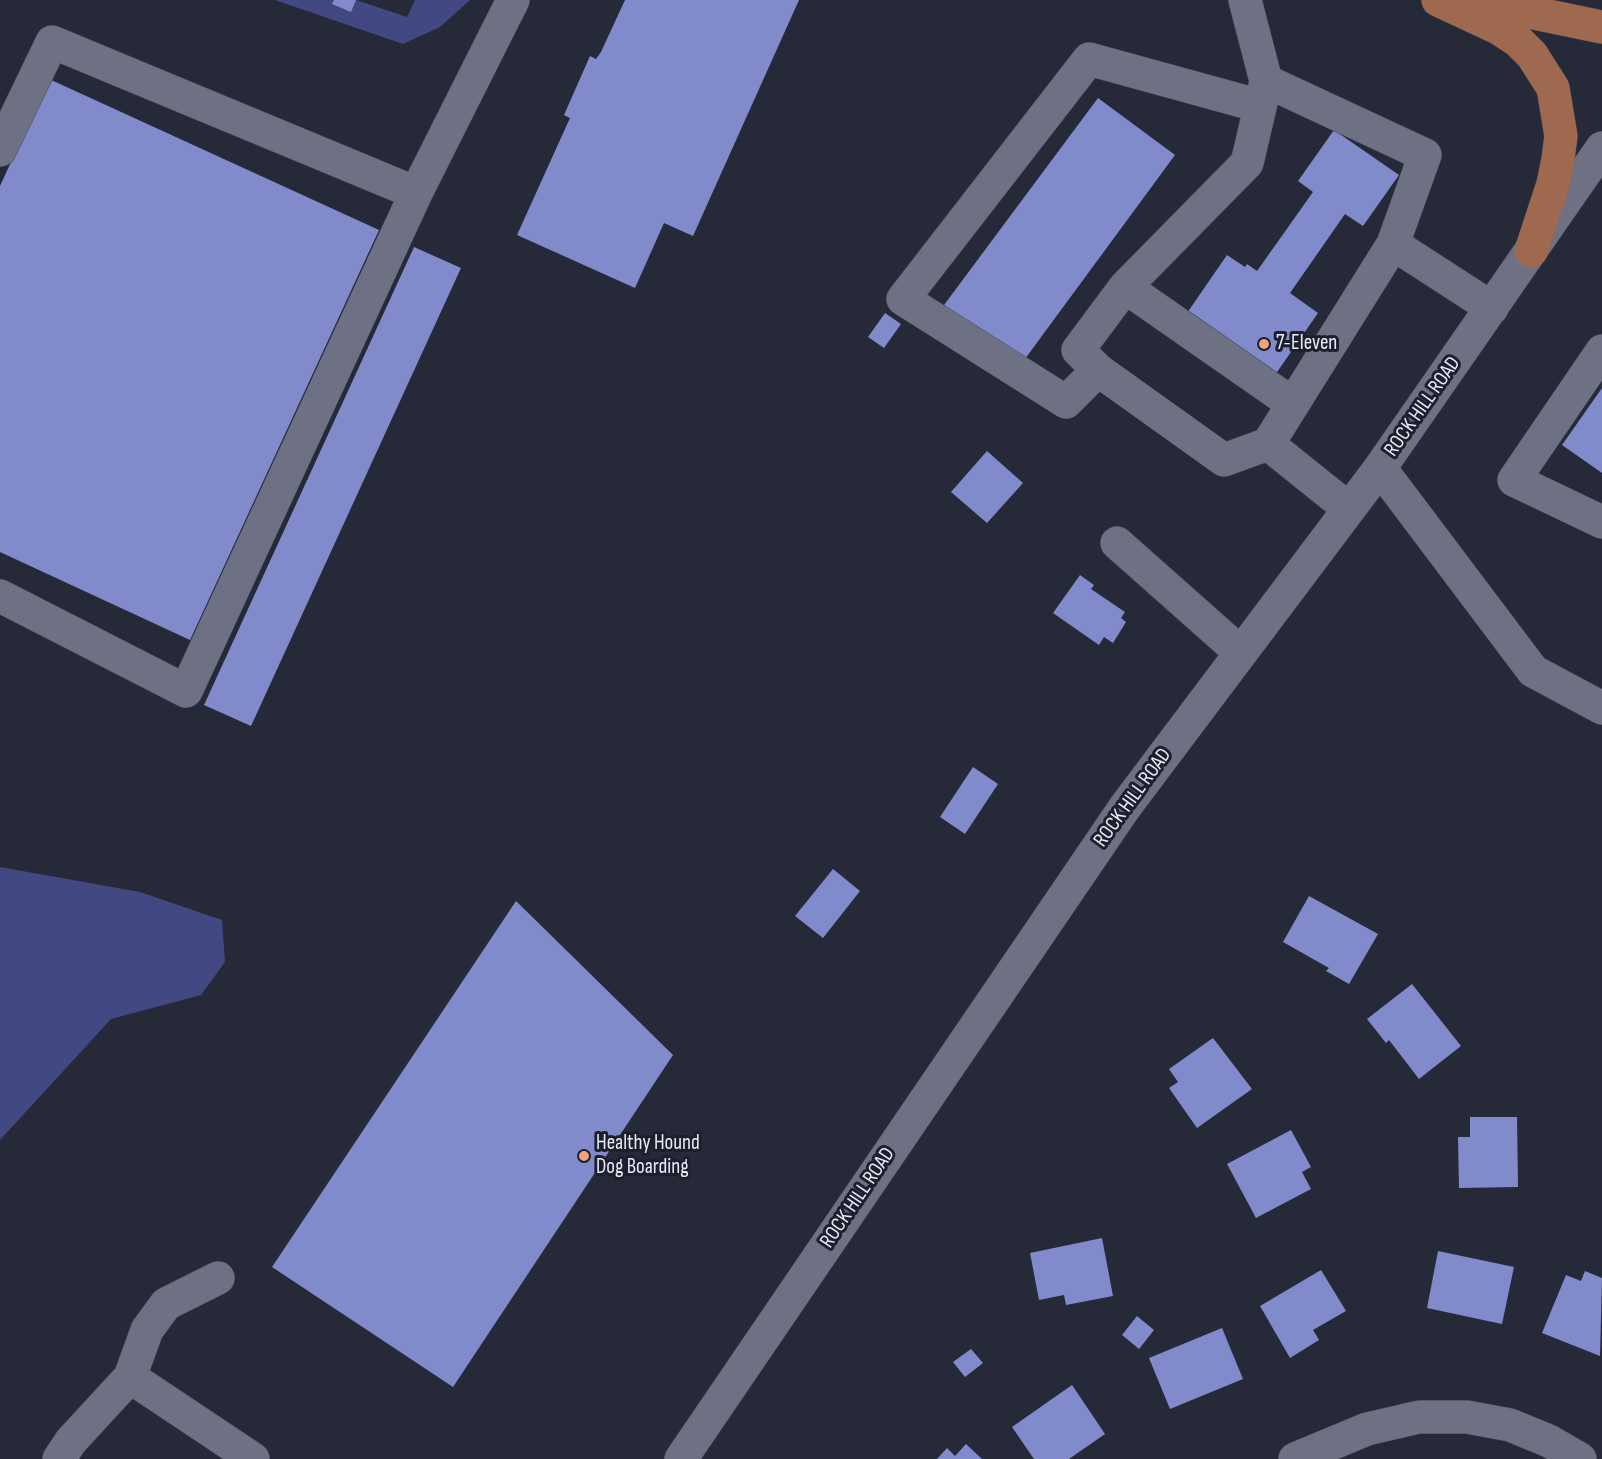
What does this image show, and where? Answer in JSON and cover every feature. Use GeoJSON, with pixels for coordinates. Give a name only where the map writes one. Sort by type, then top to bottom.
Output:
{"type":"FeatureCollection","features":[{"type":"Feature","properties":{"kind":"main road"},"geometry":{"type":"LineString","coordinates":[[1438,0],[1498,28],[1518,41],[1532,55],[1553,88],[1561,136],[1558,159],[1553,184],[1531,251]]}},
{"type":"Feature","properties":{"kind":"main road"},"geometry":{"type":"LineString","coordinates":[[1471,0],[1602,27]]}},
{"type":"Feature","properties":{"kind":"street"},"geometry":{"type":"LineString","coordinates":[[0,596],[186,691],[416,193],[513,0]]}},
{"type":"Feature","properties":{"kind":"street"},"geometry":{"type":"LineString","coordinates":[[1098,370],[1066,402],[903,299],[1089,59],[1263,94],[1425,155],[1393,244],[1268,444],[1224,460],[1098,370],[1078,350],[1125,287],[1247,163],[1263,94],[1245,0]]}},
{"type":"Feature","properties":{"kind":"street"},"geometry":{"type":"LineString","coordinates":[[0,150],[52,42],[416,193]]}},
{"type":"Feature","properties":{"kind":"street","name":"ROCK HILL ROAD"},"geometry":{"type":"LineString","coordinates":[[681,1459],[1125,807],[1380,468],[1602,148]]}},
{"type":"Feature","properties":{"kind":"street"},"geometry":{"type":"LineString","coordinates":[[1393,244],[1492,308]]}},
{"type":"Feature","properties":{"kind":"street"},"geometry":{"type":"LineString","coordinates":[[1125,287],[1293,404]]}},
{"type":"Feature","properties":{"kind":"street"},"geometry":{"type":"LineString","coordinates":[[1602,351],[1514,480],[1602,522]]}},
{"type":"Feature","properties":{"kind":"street"},"geometry":{"type":"LineString","coordinates":[[1268,444],[1349,509]]}},
{"type":"Feature","properties":{"kind":"street"},"geometry":{"type":"LineString","coordinates":[[1380,468],[1533,671],[1602,708]]}},
{"type":"Feature","properties":{"kind":"street"},"geometry":{"type":"LineString","coordinates":[[1117,543],[1241,653]]}},
{"type":"Feature","properties":{"kind":"street"},"geometry":{"type":"LineString","coordinates":[[58,1459],[71,1441],[130,1377],[147,1330],[166,1304],[218,1278]]}},
{"type":"Feature","properties":{"kind":"street"},"geometry":{"type":"LineString","coordinates":[[130,1377],[253,1459]]}},
{"type":"Feature","properties":{"kind":"street"},"geometry":{"type":"LineString","coordinates":[[1295,1459],[1367,1429],[1407,1418],[1467,1417],[1510,1425],[1550,1441],[1580,1459]]}},
{"type":"Feature","properties":{"kind":"shaded area"},"geometry":{"type":"Polygon","coordinates":[[[275,0],[356,0],[407,17],[415,0],[470,0],[440,27],[403,44],[275,0]]]}},
{"type":"Feature","properties":{"kind":"shaded area"},"geometry":{"type":"Polygon","coordinates":[[[0,867],[140,892],[222,920],[225,962],[201,995],[111,1019],[0,1140],[0,867]]]}},
{"type":"Feature","properties":{"kind":"building"},"geometry":{"type":"Polygon","coordinates":[[[334,0],[356,0],[351,12],[332,4],[334,0]]]}},
{"type":"Feature","properties":{"kind":"building"},"geometry":{"type":"Polygon","coordinates":[[[625,0],[799,0],[693,236],[664,223],[635,288],[517,235],[570,118],[564,115],[590,56],[596,59],[601,52],[625,0]]]}},
{"type":"Feature","properties":{"kind":"building"},"geometry":{"type":"Polygon","coordinates":[[[49,79],[379,230],[190,640],[0,552],[0,186],[49,79]]]}},
{"type":"Feature","properties":{"kind":"building"},"geometry":{"type":"Polygon","coordinates":[[[1098,98],[1175,155],[1022,363],[944,305],[1098,98]]]}},
{"type":"Feature","properties":{"kind":"building"},"geometry":{"type":"Polygon","coordinates":[[[1334,130],[1399,175],[1363,226],[1345,214],[1290,293],[1318,313],[1275,375],[1187,313],[1227,255],[1245,267],[1247,264],[1257,271],[1313,192],[1298,181],[1334,130]]]}},
{"type":"Feature","properties":{"kind":"building"},"geometry":{"type":"Polygon","coordinates":[[[414,247],[461,268],[251,726],[204,705],[414,247]]]}},
{"type":"Feature","properties":{"kind":"building"},"geometry":{"type":"Polygon","coordinates":[[[885,313],[901,324],[884,348],[868,337],[885,313]]]}},
{"type":"Feature","properties":{"kind":"building"},"geometry":{"type":"Polygon","coordinates":[[[1602,388],[1602,473],[1562,445],[1602,388]]]}},
{"type":"Feature","properties":{"kind":"building"},"geometry":{"type":"Polygon","coordinates":[[[987,451],[1023,483],[987,523],[951,492],[987,451]]]}},
{"type":"Feature","properties":{"kind":"building"},"geometry":{"type":"Polygon","coordinates":[[[1080,575],[1094,585],[1091,589],[1125,612],[1121,618],[1126,622],[1113,643],[1104,637],[1099,645],[1053,613],[1080,575]]]}},
{"type":"Feature","properties":{"kind":"building"},"geometry":{"type":"Polygon","coordinates":[[[973,767],[998,784],[965,834],[940,817],[973,767]]]}},
{"type":"Feature","properties":{"kind":"building"},"geometry":{"type":"Polygon","coordinates":[[[833,869],[860,891],[823,938],[795,916],[833,869]]]}},
{"type":"Feature","properties":{"kind":"building"},"geometry":{"type":"Polygon","coordinates":[[[1309,896],[1378,934],[1349,984],[1326,971],[1329,968],[1283,942],[1309,896]]]}},
{"type":"Feature","properties":{"kind":"building"},"geometry":{"type":"Polygon","coordinates":[[[516,901],[673,1055],[453,1387],[272,1267],[516,901]]]}},
{"type":"Feature","properties":{"kind":"building"},"geometry":{"type":"Polygon","coordinates":[[[1412,984],[1461,1046],[1419,1079],[1389,1040],[1386,1043],[1367,1019],[1412,984]]]}},
{"type":"Feature","properties":{"kind":"building"},"geometry":{"type":"Polygon","coordinates":[[[1213,1038],[1252,1089],[1197,1128],[1169,1088],[1178,1082],[1169,1069],[1213,1038]]]}},
{"type":"Feature","properties":{"kind":"building"},"geometry":{"type":"Polygon","coordinates":[[[1470,1117],[1517,1117],[1518,1187],[1459,1188],[1458,1137],[1470,1137],[1470,1117]]]}},
{"type":"Feature","properties":{"kind":"building"},"geometry":{"type":"Polygon","coordinates":[[[1291,1130],[1311,1167],[1302,1172],[1311,1189],[1256,1218],[1227,1164],[1291,1130]]]}},
{"type":"Feature","properties":{"kind":"building"},"geometry":{"type":"Polygon","coordinates":[[[1102,1238],[1113,1296],[1066,1305],[1064,1295],[1039,1300],[1030,1253],[1102,1238]]]}},
{"type":"Feature","properties":{"kind":"building"},"geometry":{"type":"Polygon","coordinates":[[[1438,1251],[1514,1267],[1502,1324],[1427,1308],[1438,1251]]]}},
{"type":"Feature","properties":{"kind":"building"},"geometry":{"type":"Polygon","coordinates":[[[1321,1270],[1346,1311],[1313,1330],[1319,1340],[1290,1358],[1260,1306],[1321,1270]]]}},
{"type":"Feature","properties":{"kind":"building"},"geometry":{"type":"Polygon","coordinates":[[[1585,1271],[1602,1278],[1600,1356],[1542,1333],[1566,1275],[1581,1281],[1585,1271]]]}},
{"type":"Feature","properties":{"kind":"building"},"geometry":{"type":"Polygon","coordinates":[[[1137,1316],[1154,1330],[1139,1349],[1122,1335],[1137,1316]]]}},
{"type":"Feature","properties":{"kind":"building"},"geometry":{"type":"Polygon","coordinates":[[[1222,1328],[1243,1379],[1170,1409],[1149,1358],[1222,1328]]]}},
{"type":"Feature","properties":{"kind":"building"},"geometry":{"type":"Polygon","coordinates":[[[971,1349],[983,1363],[965,1377],[953,1362],[971,1349]]]}},
{"type":"Feature","properties":{"kind":"building"},"geometry":{"type":"Polygon","coordinates":[[[1072,1385],[1105,1434],[1069,1459],[1034,1459],[1012,1427],[1072,1385]]]}},
{"type":"Feature","properties":{"kind":"building"},"geometry":{"type":"Polygon","coordinates":[[[966,1444],[982,1459],[937,1459],[947,1448],[955,1456],[966,1444]]]}},
{"type":"Feature","properties":{"kind":"place","name":"7-Eleven"},"geometry":{"type":"Point","coordinates":[1264,344]}},
{"type":"Feature","properties":{"kind":"place","name":"Healthy Hound Dog Boarding"},"geometry":{"type":"Point","coordinates":[584,1156]}}]}
